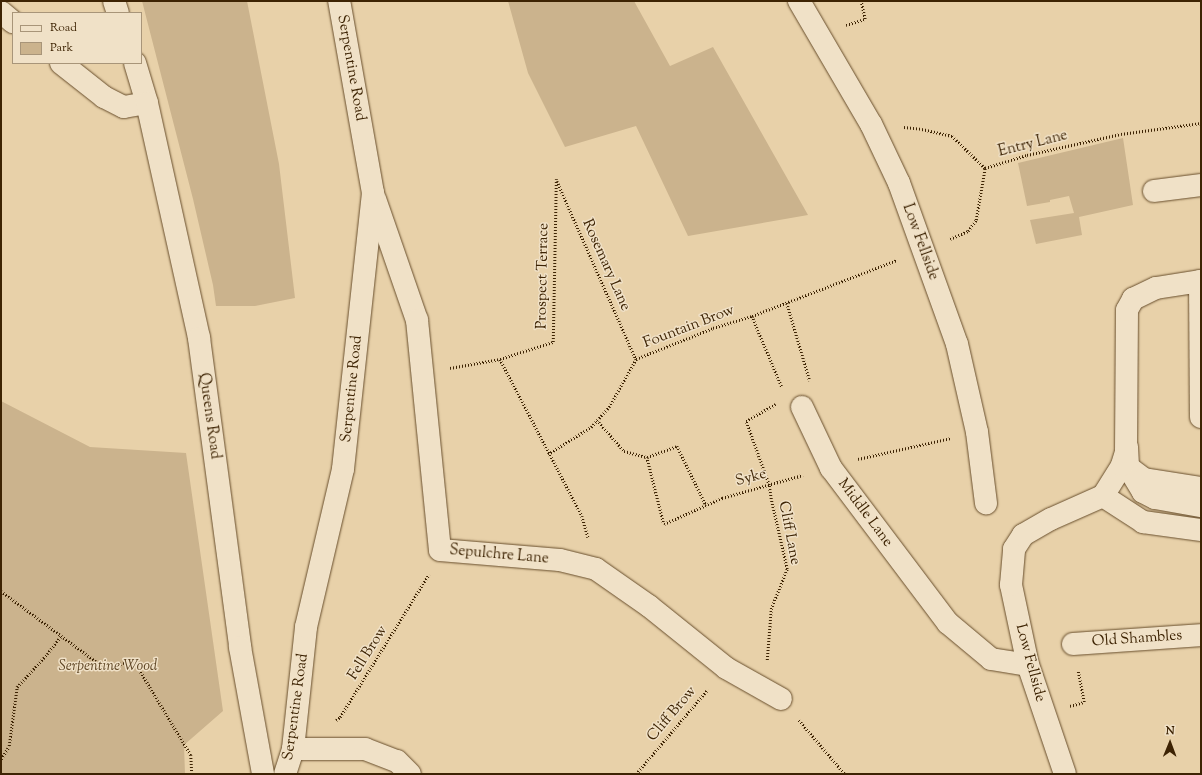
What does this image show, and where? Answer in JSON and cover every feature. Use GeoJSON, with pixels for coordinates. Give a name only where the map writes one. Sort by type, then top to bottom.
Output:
{"type":"FeatureCollection","features":[{"type":"Feature","properties":{"kind":"street"},"geometry":{"type":"LineString","coordinates":[[114,1],[118,12]]}},
{"type":"Feature","properties":{"kind":"street","name":"Serpentine Road"},"geometry":{"type":"LineString","coordinates":[[285,774],[293,749],[306,626],[343,469],[373,193],[339,1]]}},
{"type":"Feature","properties":{"kind":"street","name":"Low Fellside"},"geometry":{"type":"LineString","coordinates":[[799,1],[872,124],[899,183],[957,344],[978,432],[986,503]]}},
{"type":"Feature","properties":{"kind":"street"},"geometry":{"type":"LineString","coordinates":[[1,12],[12,21]]}},
{"type":"Feature","properties":{"kind":"street"},"geometry":{"type":"LineString","coordinates":[[62,64],[84,82],[110,100],[124,106],[147,103]]}},
{"type":"Feature","properties":{"kind":"street","name":"Queens Road"},"geometry":{"type":"LineString","coordinates":[[135,64],[147,103],[199,338],[240,647],[263,774]]}},
{"type":"Feature","properties":{"kind":"street"},"geometry":{"type":"LineString","coordinates":[[1154,191],[1201,185]]}},
{"type":"Feature","properties":{"kind":"street","name":"Sepulchre Lane"},"geometry":{"type":"LineString","coordinates":[[373,193],[417,320],[440,550],[560,560],[596,569],[649,606],[726,668],[780,699]]}},
{"type":"Feature","properties":{"kind":"street"},"geometry":{"type":"LineString","coordinates":[[1201,282],[1201,418]]}},
{"type":"Feature","properties":{"kind":"street"},"geometry":{"type":"LineString","coordinates":[[1201,282],[1156,290],[1134,300],[1128,311],[1127,451],[1128,467],[1144,492],[1156,498],[1201,506]]}},
{"type":"Feature","properties":{"kind":"street"},"geometry":{"type":"LineString","coordinates":[[1201,282],[1156,288],[1134,299],[1127,310],[1126,452],[1122,465],[1103,496],[1143,522],[1201,530]]}},
{"type":"Feature","properties":{"kind":"street","name":"Middle Lane"},"geometry":{"type":"LineString","coordinates":[[802,407],[831,468],[948,623],[991,659],[1028,665]]}},
{"type":"Feature","properties":{"kind":"street"},"geometry":{"type":"LineString","coordinates":[[1128,467],[1144,479],[1201,488]]}},
{"type":"Feature","properties":{"kind":"street","name":"Low Fellside"},"geometry":{"type":"LineString","coordinates":[[1066,774],[1028,665],[1011,585],[1014,550],[1023,535],[1051,519],[1103,496]]}},
{"type":"Feature","properties":{"kind":"street","name":"Old Shambles"},"geometry":{"type":"LineString","coordinates":[[1073,644],[1201,635]]}},
{"type":"Feature","properties":{"kind":"street"},"geometry":{"type":"LineString","coordinates":[[293,749],[365,750],[397,761],[410,774]]}},
{"type":"Feature","properties":{"kind":"path"},"geometry":{"type":"LineString","coordinates":[[819,35],[865,19],[861,1]]}},
{"type":"Feature","properties":{"kind":"path","name":"Entry Lane"},"geometry":{"type":"LineString","coordinates":[[923,250],[968,232],[976,220],[985,168],[1027,155],[1121,134],[1201,122]]}},
{"type":"Feature","properties":{"kind":"path"},"geometry":{"type":"LineString","coordinates":[[872,124],[922,129],[952,136],[985,168]]}},
{"type":"Feature","properties":{"kind":"path","name":"Prospect Terrace"},"geometry":{"type":"LineString","coordinates":[[500,359],[552,342],[556,179]]}},
{"type":"Feature","properties":{"kind":"path","name":"Rosemary Lane"},"geometry":{"type":"LineString","coordinates":[[556,179],[636,359]]}},
{"type":"Feature","properties":{"kind":"path","name":"Fountain Brow"},"geometry":{"type":"LineString","coordinates":[[548,454],[591,427],[609,407],[636,359],[713,328],[787,303],[923,250]]}},
{"type":"Feature","properties":{"kind":"path"},"geometry":{"type":"LineString","coordinates":[[752,316],[787,399],[802,407],[810,382],[787,303]]}},
{"type":"Feature","properties":{"kind":"path"},"geometry":{"type":"LineString","coordinates":[[443,369],[500,359],[548,454],[582,516],[596,569]]}},
{"type":"Feature","properties":{"kind":"path","name":"Cliff Lane"},"geometry":{"type":"LineString","coordinates":[[770,407],[746,421],[769,485],[771,500],[788,570],[771,609],[767,672],[780,699]]}},
{"type":"Feature","properties":{"kind":"path"},"geometry":{"type":"LineString","coordinates":[[597,420],[624,451],[647,457],[677,446],[706,505]]}},
{"type":"Feature","properties":{"kind":"path","name":"Syke"},"geometry":{"type":"LineString","coordinates":[[647,457],[664,524],[722,498],[879,453],[978,432]]}},
{"type":"Feature","properties":{"kind":"path","name":"Fell Brow"},"geometry":{"type":"LineString","coordinates":[[334,721],[340,717],[429,576],[440,550]]}},
{"type":"Feature","properties":{"kind":"path"},"geometry":{"type":"LineString","coordinates":[[1,591],[106,669],[133,659],[191,755],[192,774]]}},
{"type":"Feature","properties":{"kind":"path"},"geometry":{"type":"LineString","coordinates":[[1,759],[9,746],[17,687],[61,636]]}},
{"type":"Feature","properties":{"kind":"path","name":"Cliff Brow"},"geometry":{"type":"LineString","coordinates":[[636,774],[726,668]]}},
{"type":"Feature","properties":{"kind":"path"},"geometry":{"type":"LineString","coordinates":[[1073,705],[1084,702],[1079,679]]}},
{"type":"Feature","properties":{"kind":"path"},"geometry":{"type":"LineString","coordinates":[[780,699],[846,774]]}},
{"type":"Feature","properties":{"kind":"green space"},"geometry":{"type":"Polygon","coordinates":[[[142,1],[247,1],[279,164],[295,298],[255,306],[216,306],[213,285],[193,199],[142,1]]]}},
{"type":"Feature","properties":{"kind":"green space"},"geometry":{"type":"Polygon","coordinates":[[[508,1],[634,1],[670,66],[713,47],[808,215],[688,236],[636,126],[565,147],[528,73],[508,1]]]}},
{"type":"Feature","properties":{"kind":"green space"},"geometry":{"type":"Polygon","coordinates":[[[1123,138],[1133,205],[1079,217],[1082,235],[1036,244],[1030,220],[1074,213],[1069,196],[1050,200],[1050,202],[1027,206],[1018,163],[1123,138]]]}},
{"type":"Feature","properties":{"kind":"green space","name":"Serpentine Wood"},"geometry":{"type":"Polygon","coordinates":[[[1,401],[90,447],[186,453],[223,711],[184,745],[185,774],[1,774],[1,401]]]}}]}
